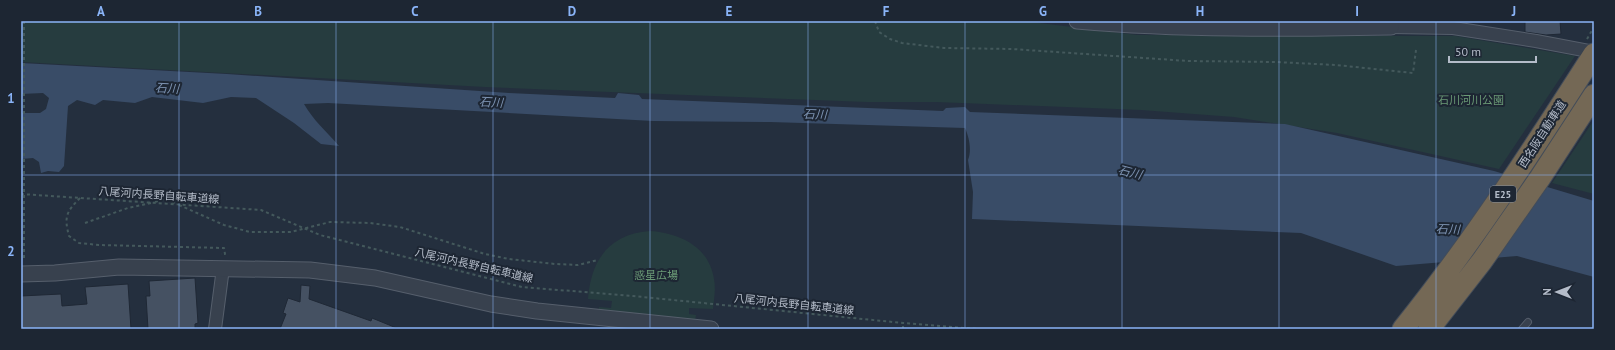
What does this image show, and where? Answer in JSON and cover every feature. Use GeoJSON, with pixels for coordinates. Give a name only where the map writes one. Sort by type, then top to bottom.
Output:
{"type":"FeatureCollection","features":[{"type":"Feature","properties":{"kind":"highway","name":"西名阪自動車道"},"geometry":{"type":"LineString","coordinates":[[1403,329],[1460,255],[1519,171],[1594,53]]}},
{"type":"Feature","properties":{"kind":"highway","name":"西名阪自動車道"},"geometry":{"type":"LineString","coordinates":[[1429,329],[1482,261],[1540,178],[1594,95]]}},
{"type":"Feature","properties":{"kind":"street"},"geometry":{"type":"LineString","coordinates":[[1077,21],[1133,26],[1434,24],[1536,41],[1594,53]]}},
{"type":"Feature","properties":{"kind":"street"},"geometry":{"type":"LineString","coordinates":[[21,274],[55,273],[119,267],[310,270],[375,278],[506,307],[597,318],[711,329]]}},
{"type":"Feature","properties":{"kind":"street"},"geometry":{"type":"LineString","coordinates":[[216,329],[223,268]]}},
{"type":"Feature","properties":{"kind":"lane"},"geometry":{"type":"LineString","coordinates":[[1522,329],[1528,322]]}},
{"type":"Feature","properties":{"kind":"path"},"geometry":{"type":"LineString","coordinates":[[24,21],[24,256]]}},
{"type":"Feature","properties":{"kind":"path"},"geometry":{"type":"LineString","coordinates":[[875,21],[879,32],[890,39],[902,43],[937,47],[1012,49],[1188,61],[1276,62],[1336,65],[1413,73],[1416,50]]}},
{"type":"Feature","properties":{"kind":"path"},"geometry":{"type":"LineString","coordinates":[[933,21],[1012,21]]}},
{"type":"Feature","properties":{"kind":"path","name":"八尾河内長野自転車道線"},"geometry":{"type":"LineString","coordinates":[[21,194],[261,210],[320,235],[522,287],[641,297],[903,324],[978,329]]}},
{"type":"Feature","properties":{"kind":"path"},"geometry":{"type":"LineString","coordinates":[[80,198],[70,207],[65,221],[69,236],[79,243],[99,245],[224,248],[225,254],[217,255]]}},
{"type":"Feature","properties":{"kind":"path"},"geometry":{"type":"LineString","coordinates":[[85,223],[128,208],[153,203]]}},
{"type":"Feature","properties":{"kind":"path"},"geometry":{"type":"LineString","coordinates":[[178,204],[224,225],[250,232],[291,232],[330,222],[370,223],[400,227],[484,254],[510,259],[578,265],[598,260]]}},
{"type":"Feature","properties":{"kind":"path"},"geometry":{"type":"LineString","coordinates":[[903,324],[903,329]]}},
{"type":"Feature","properties":{"kind":"green space","name":"石川河川公園"},"geometry":{"type":"Polygon","coordinates":[[[21,21],[1023,21],[1137,35],[1455,36],[1575,56],[1499,169],[1337,133],[1234,117],[1141,110],[936,102],[867,102],[485,87],[21,62],[21,21]]]}},
{"type":"Feature","properties":{"kind":"green space"},"geometry":{"type":"Polygon","coordinates":[[[1594,120],[1594,194],[1552,183],[1594,120]]]}},
{"type":"Feature","properties":{"kind":"green space","name":"惑星広場"},"geometry":{"type":"Polygon","coordinates":[[[650,231],[672,235],[691,243],[706,258],[711,268],[715,286],[713,309],[689,308],[689,314],[696,315],[695,321],[599,313],[599,307],[611,308],[612,301],[588,299],[593,272],[598,261],[605,252],[623,237],[650,231]]]}},
{"type":"Feature","properties":{"kind":"water","name":"石川"},"geometry":{"type":"Polygon","coordinates":[[[21,63],[227,74],[509,93],[615,98],[618,93],[639,95],[642,99],[943,111],[946,108],[965,107],[970,112],[1285,124],[1494,171],[1594,201],[1594,277],[1517,256],[1396,266],[1301,233],[972,219],[973,192],[968,160],[970,148],[969,139],[965,128],[770,122],[653,121],[328,103],[304,104],[316,121],[339,146],[321,144],[294,123],[256,98],[231,97],[203,103],[152,97],[135,103],[103,100],[95,105],[77,100],[68,106],[64,166],[59,172],[48,171],[41,173],[39,162],[33,158],[21,159],[21,113],[40,113],[46,109],[49,98],[43,93],[21,94],[21,63]]]}},
{"type":"Feature","properties":{"kind":"building"},"geometry":{"type":"Polygon","coordinates":[[[1525,21],[1560,21],[1561,34],[1546,35],[1525,32],[1525,21]]]}},
{"type":"Feature","properties":{"kind":"building"},"geometry":{"type":"Polygon","coordinates":[[[195,278],[198,323],[195,324],[195,329],[148,329],[146,296],[150,296],[149,281],[195,278]]]}},
{"type":"Feature","properties":{"kind":"building"},"geometry":{"type":"Polygon","coordinates":[[[128,284],[131,329],[21,329],[21,296],[61,294],[62,306],[87,304],[85,287],[128,284]]]}},
{"type":"Feature","properties":{"kind":"building"},"geometry":{"type":"Polygon","coordinates":[[[301,285],[310,286],[309,299],[371,321],[372,318],[399,329],[280,329],[286,314],[283,313],[288,298],[300,302],[301,285]]]}}]}
